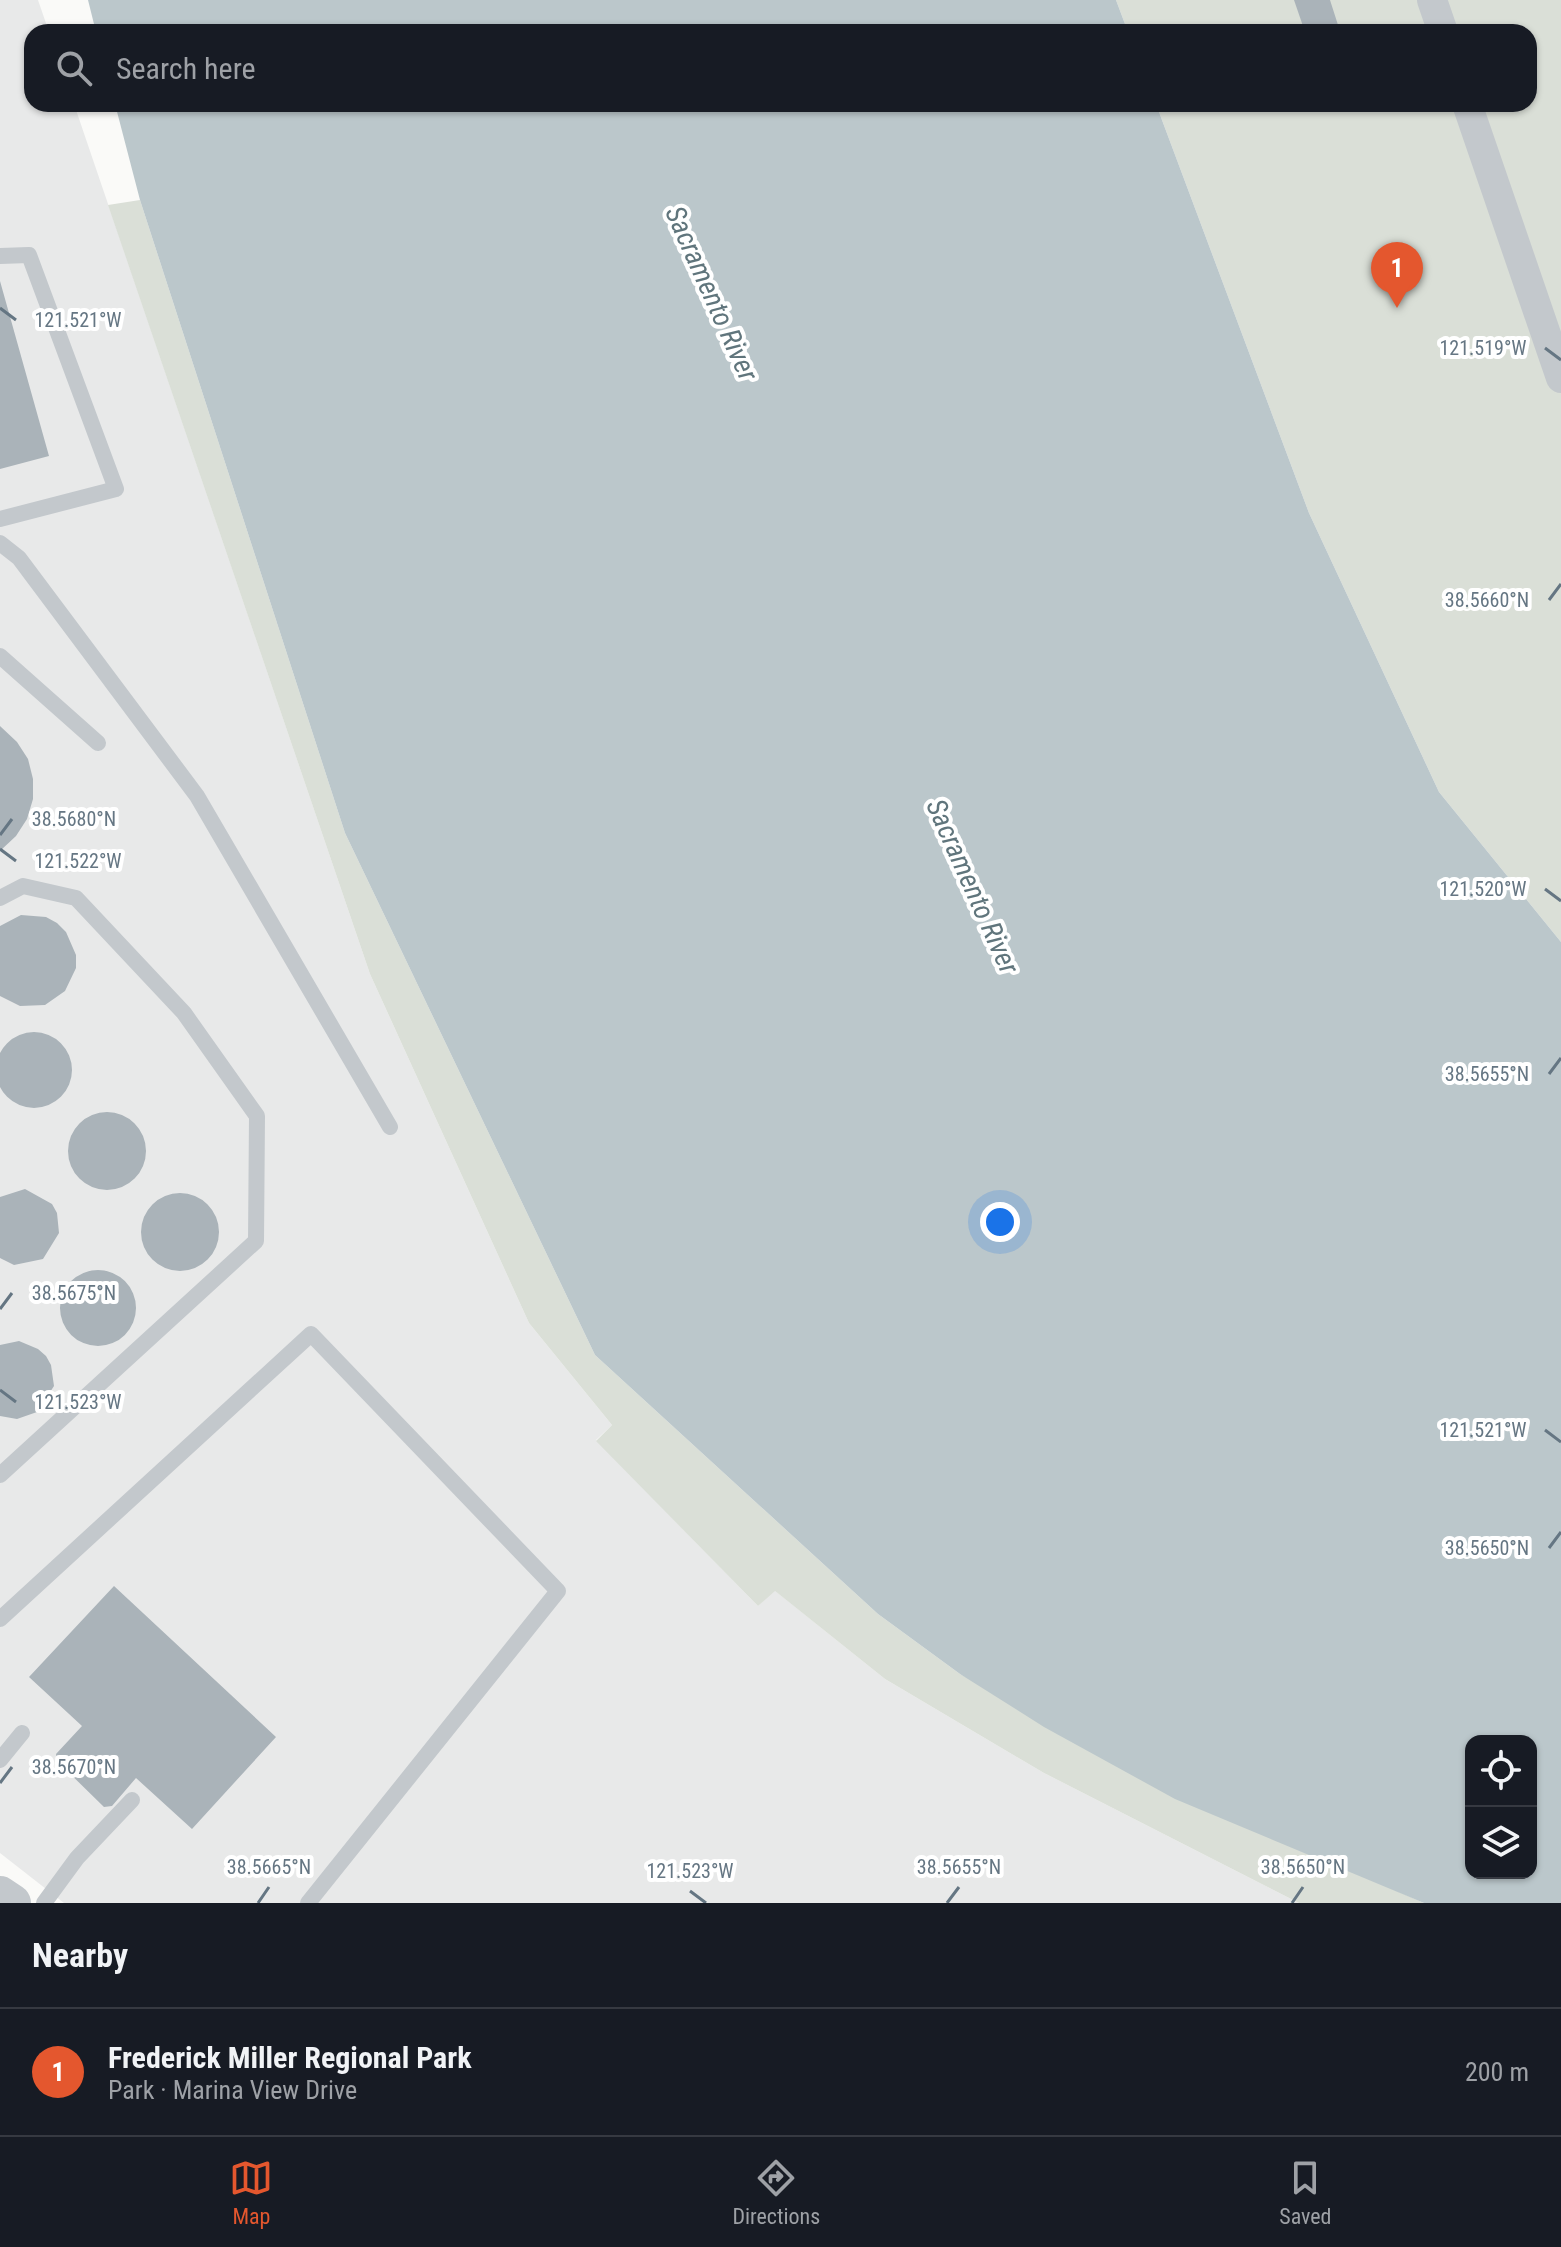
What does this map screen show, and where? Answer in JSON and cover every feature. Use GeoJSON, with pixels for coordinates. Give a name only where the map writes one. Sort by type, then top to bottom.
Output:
{"type":"FeatureCollection","features":[{"type":"Feature","properties":{"kind":"street"},"geometry":{"type":"LineString","coordinates":[[1432,0],[1440,24]]}},
{"type":"Feature","properties":{"kind":"street"},"geometry":{"type":"LineString","coordinates":[[1470,112],[1561,378]]}},
{"type":"Feature","properties":{"kind":"street"},"geometry":{"type":"LineString","coordinates":[[0,1895],[12,1903]]}},
{"type":"Feature","properties":{"kind":"lane"},"geometry":{"type":"LineString","coordinates":[[0,256],[29,255],[116,489],[0,519]]}},
{"type":"Feature","properties":{"kind":"lane"},"geometry":{"type":"LineString","coordinates":[[0,543],[19,558],[197,796],[390,1127]]}},
{"type":"Feature","properties":{"kind":"lane"},"geometry":{"type":"LineString","coordinates":[[0,656],[98,743]]}},
{"type":"Feature","properties":{"kind":"lane"},"geometry":{"type":"LineString","coordinates":[[0,898],[23,886],[76,898],[184,1013],[257,1116],[256,1241],[0,1475]]}},
{"type":"Feature","properties":{"kind":"lane"},"geometry":{"type":"LineString","coordinates":[[0,1619],[311,1334],[558,1591],[308,1903]]}},
{"type":"Feature","properties":{"kind":"lane"},"geometry":{"type":"LineString","coordinates":[[0,1760],[22,1733]]}},
{"type":"Feature","properties":{"kind":"lane"},"geometry":{"type":"LineString","coordinates":[[44,1903],[77,1858],[132,1800]]}},
{"type":"Feature","properties":{"kind":"shaded area"},"geometry":{"type":"Polygon","coordinates":[[[0,0],[38,0],[46,24],[24,24],[24,112],[77,112],[370,974],[529,1323],[612,1425],[596,1440],[758,1606],[774,1590],[885,1679],[1044,1773],[1299,1903],[64,1903],[0,1853],[0,0]]]}},
{"type":"Feature","properties":{"kind":"shaded area"},"geometry":{"type":"Polygon","coordinates":[[[1116,0],[1561,0],[1561,942],[1439,792],[1309,513],[1159,112],[1537,112],[1537,24],[1125,24],[1116,0]]]}},
{"type":"Feature","properties":{"kind":"shaded area"},"geometry":{"type":"Polygon","coordinates":[[[140,200],[345,833],[595,1355],[878,1614],[960,1674],[1349,1870],[1424,1903],[1299,1903],[1044,1773],[885,1679],[775,1591],[758,1606],[596,1441],[612,1425],[529,1323],[370,974],[108,205],[140,200]]]}},
{"type":"Feature","properties":{"kind":"water"},"geometry":{"type":"Polygon","coordinates":[[[88,0],[1116,0],[1125,24],[94,24],[88,0]]]}},
{"type":"Feature","properties":{"kind":"water","name":"Sacramento River"},"geometry":{"type":"Polygon","coordinates":[[[117,112],[1159,112],[1309,513],[1439,792],[1561,942],[1561,1903],[1424,1903],[1175,1799],[1044,1727],[960,1674],[878,1614],[595,1355],[345,833],[140,200],[117,112]]]}},
{"type":"Feature","properties":{"kind":"building"},"geometry":{"type":"Polygon","coordinates":[[[1294,0],[1330,0],[1338,24],[1302,24],[1294,0]]]}},
{"type":"Feature","properties":{"kind":"building"},"geometry":{"type":"Polygon","coordinates":[[[0,281],[49,456],[0,469],[0,281]]]}},
{"type":"Feature","properties":{"kind":"building"},"geometry":{"type":"Polygon","coordinates":[[[0,726],[17,742],[28,759],[33,779],[33,799],[27,819],[16,836],[0,851],[0,726]]]}},
{"type":"Feature","properties":{"kind":"building"},"geometry":{"type":"Polygon","coordinates":[[[21,915],[46,917],[57,923],[66,932],[76,955],[76,968],[65,991],[45,1005],[20,1006],[0,996],[0,926],[21,915]]]}},
{"type":"Feature","properties":{"kind":"building"},"geometry":{"type":"Polygon","coordinates":[[[34,1032],[55,1038],[66,1049],[71,1063],[71,1077],[66,1091],[49,1105],[34,1108],[19,1105],[7,1097],[-1,1085],[-1,1055],[7,1043],[19,1035],[34,1032]]]}},
{"type":"Feature","properties":{"kind":"building"},"geometry":{"type":"Polygon","coordinates":[[[107,1112],[122,1115],[135,1123],[143,1136],[146,1151],[143,1166],[135,1179],[122,1187],[107,1190],[92,1187],[79,1179],[71,1166],[68,1151],[71,1136],[79,1123],[92,1115],[107,1112]]]}},
{"type":"Feature","properties":{"kind":"building"},"geometry":{"type":"Polygon","coordinates":[[[25,1189],[52,1204],[57,1213],[59,1233],[43,1259],[14,1265],[0,1258],[0,1197],[25,1189]]]}},
{"type":"Feature","properties":{"kind":"building"},"geometry":{"type":"Polygon","coordinates":[[[180,1193],[195,1196],[208,1204],[216,1217],[219,1232],[216,1247],[208,1260],[195,1268],[180,1271],[165,1268],[152,1260],[144,1247],[141,1232],[144,1217],[152,1204],[165,1196],[180,1193]]]}},
{"type":"Feature","properties":{"kind":"building"},"geometry":{"type":"Polygon","coordinates":[[[91,1270],[105,1270],[119,1276],[130,1287],[136,1308],[133,1323],[125,1335],[105,1346],[91,1346],[77,1340],[66,1329],[60,1315],[60,1301],[66,1287],[77,1276],[91,1270]]]}},
{"type":"Feature","properties":{"kind":"building"},"geometry":{"type":"Polygon","coordinates":[[[19,1341],[46,1356],[51,1365],[54,1386],[37,1412],[17,1419],[0,1416],[0,1345],[19,1341]]]}},
{"type":"Feature","properties":{"kind":"building"},"geometry":{"type":"Polygon","coordinates":[[[114,1586],[276,1737],[192,1829],[136,1778],[112,1806],[104,1807],[57,1761],[56,1754],[82,1726],[29,1677],[114,1586]]]}},
{"type":"Feature","properties":{"kind":"place","name":"Frederick Miller Regional Park"},"geometry":{"type":"Point","coordinates":[1397,308]}}]}
